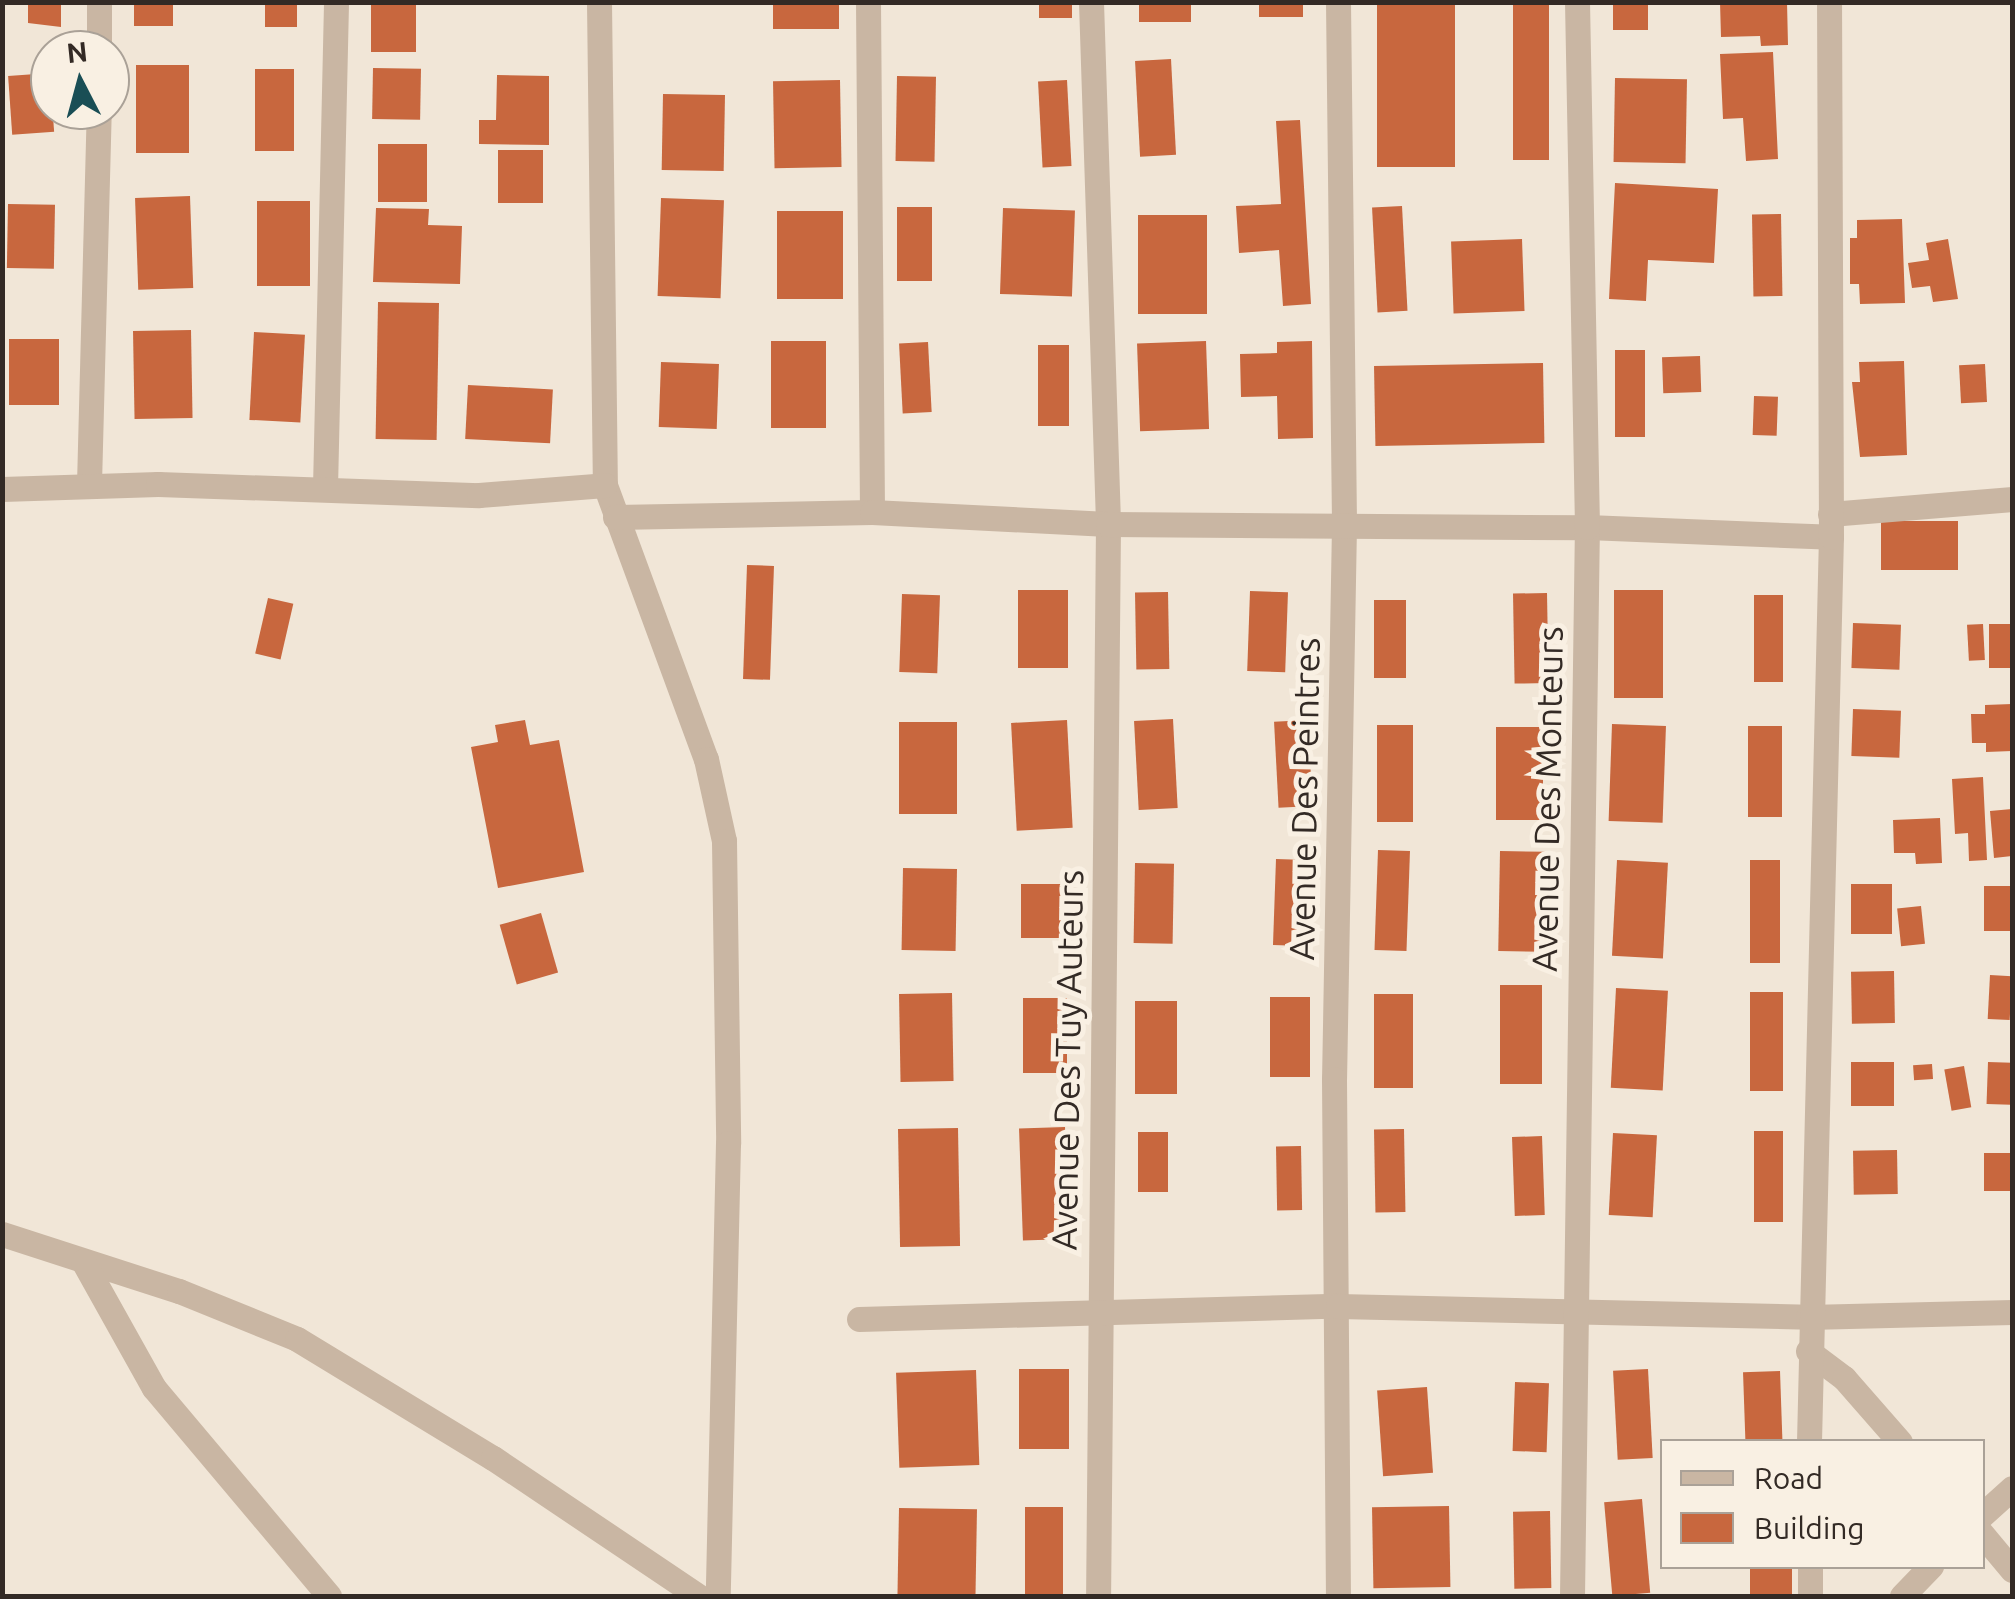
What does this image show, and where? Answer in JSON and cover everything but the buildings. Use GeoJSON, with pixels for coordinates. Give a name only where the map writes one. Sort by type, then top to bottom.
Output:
{"type":"FeatureCollection","features":[{"type":"Feature","properties":{"kind":"street"},"geometry":{"type":"LineString","coordinates":[[98,2],[99,30]]}},
{"type":"Feature","properties":{"kind":"street"},"geometry":{"type":"LineString","coordinates":[[326,488],[336,2]]}},
{"type":"Feature","properties":{"kind":"street"},"geometry":{"type":"LineString","coordinates":[[599,2],[606,485],[706,759],[724,841],[728,1143],[718,1596]]}},
{"type":"Feature","properties":{"kind":"street"},"geometry":{"type":"LineString","coordinates":[[868,2],[872,512]]}},
{"type":"Feature","properties":{"kind":"street","name":"Avenue Des Tuy Auteurs"},"geometry":{"type":"LineString","coordinates":[[1091,2],[1108,524],[1098,1596]]}},
{"type":"Feature","properties":{"kind":"street","name":"Avenue Des Peintres"},"geometry":{"type":"LineString","coordinates":[[1338,2],[1344,525],[1334,1079],[1338,1596]]}},
{"type":"Feature","properties":{"kind":"street","name":"Avenue Des Monteurs"},"geometry":{"type":"LineString","coordinates":[[1572,1596],[1572,1310],[1588,527],[1576,2]]}},
{"type":"Feature","properties":{"kind":"street"},"geometry":{"type":"LineString","coordinates":[[1809,1439],[1808,1317],[1830,526],[1829,2]]}},
{"type":"Feature","properties":{"kind":"street"},"geometry":{"type":"LineString","coordinates":[[90,484],[99,130]]}},
{"type":"Feature","properties":{"kind":"street"},"geometry":{"type":"LineString","coordinates":[[2,490],[90,484],[480,495],[606,485]]}},
{"type":"Feature","properties":{"kind":"street"},"geometry":{"type":"LineString","coordinates":[[615,517],[872,512],[1108,524],[1830,526],[2012,499]]}},
{"type":"Feature","properties":{"kind":"street"},"geometry":{"type":"LineString","coordinates":[[2,1234],[179,1291],[297,1339],[493,1458],[698,1596]]}},
{"type":"Feature","properties":{"kind":"street"},"geometry":{"type":"LineString","coordinates":[[82,1261],[154,1388],[329,1596]]}},
{"type":"Feature","properties":{"kind":"street"},"geometry":{"type":"LineString","coordinates":[[859,1319],[1099,1308],[1338,1306],[1808,1317],[2012,1312]]}},
{"type":"Feature","properties":{"kind":"street"},"geometry":{"type":"LineString","coordinates":[[1808,1352],[1844,1378],[1897,1439]]}},
{"type":"Feature","properties":{"kind":"street"},"geometry":{"type":"LineString","coordinates":[[1985,1512],[2012,1488]]}},
{"type":"Feature","properties":{"kind":"street"},"geometry":{"type":"LineString","coordinates":[[1985,1538],[2012,1570]]}},
{"type":"Feature","properties":{"kind":"street"},"geometry":{"type":"LineString","coordinates":[[1810,1569],[1810,1596]]}},
{"type":"Feature","properties":{"kind":"street"},"geometry":{"type":"LineString","coordinates":[[1902,1596],[1927,1569]]}}]}
